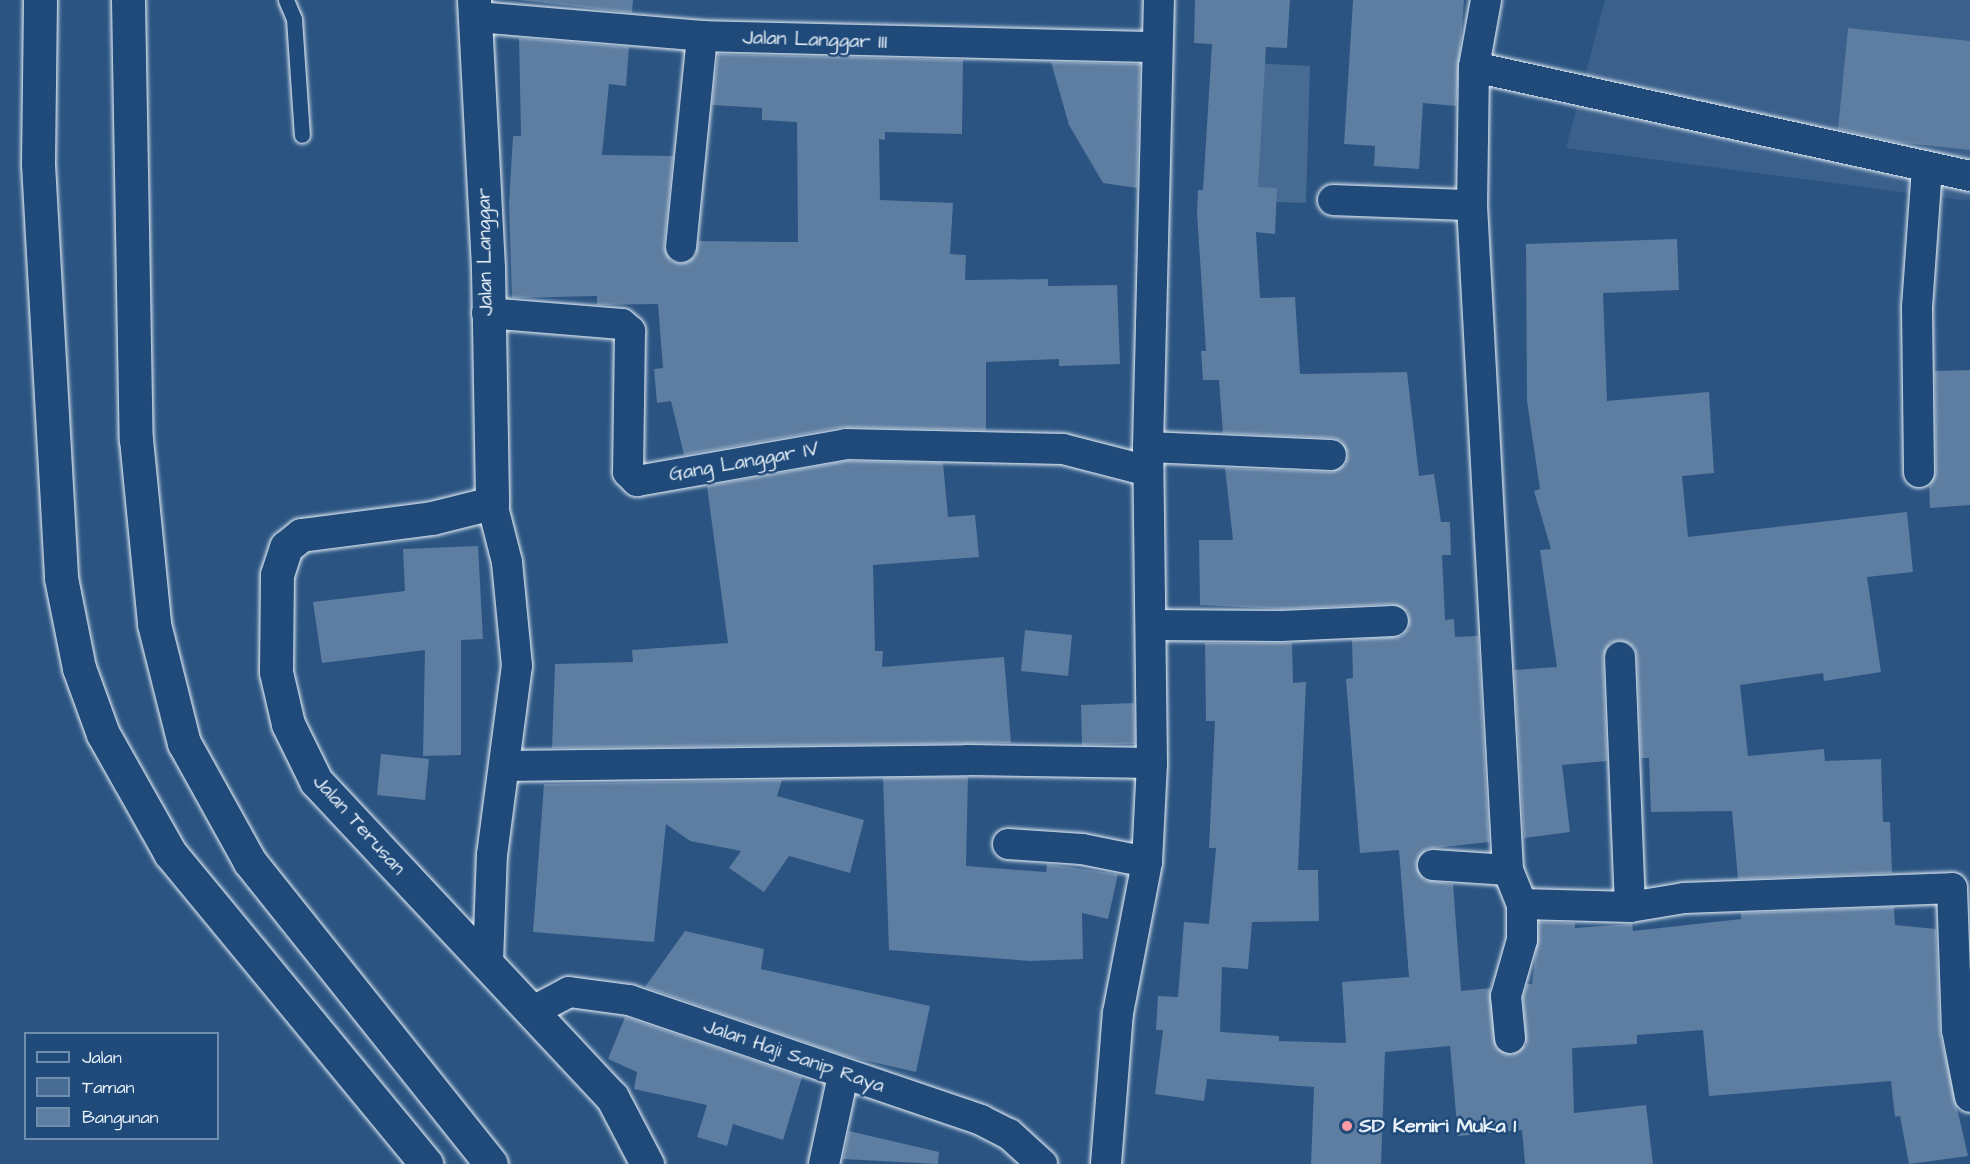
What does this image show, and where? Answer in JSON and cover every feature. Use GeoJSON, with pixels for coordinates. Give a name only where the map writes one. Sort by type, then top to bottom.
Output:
{"type":"FeatureCollection","features":[{"type":"Feature","properties":{"kind":"main road"},"geometry":{"type":"LineString","coordinates":[[40,0],[38,164],[60,566],[79,668],[103,734],[170,853],[426,1164]]}},
{"type":"Feature","properties":{"kind":"main road"},"geometry":{"type":"LineString","coordinates":[[128,0],[136,438],[154,624],[184,743],[250,862],[491,1164]]}},
{"type":"Feature","properties":{"kind":"main road","name":"Jalan Langgar"},"geometry":{"type":"LineString","coordinates":[[475,9],[492,504]]}},
{"type":"Feature","properties":{"kind":"main road","name":"Jalan Terusan"},"geometry":{"type":"LineString","coordinates":[[492,504],[432,518],[301,535],[286,547],[277,575],[276,672],[288,724],[316,781],[535,1010],[612,1097],[647,1164]]}},
{"type":"Feature","properties":{"kind":"street"},"geometry":{"type":"LineString","coordinates":[[1106,1164],[1118,1013],[1147,862],[1152,763],[1148,459],[1155,47],[1159,0]]}},
{"type":"Feature","properties":{"kind":"street"},"geometry":{"type":"LineString","coordinates":[[1486,0],[1474,67],[1472,205],[1508,870],[1522,904],[1522,940],[1506,996],[1510,1038]]}},
{"type":"Feature","properties":{"kind":"street","name":"Jalan Langgar III"},"geometry":{"type":"LineString","coordinates":[[475,9],[702,36],[1155,47]]}},
{"type":"Feature","properties":{"kind":"street"},"geometry":{"type":"LineString","coordinates":[[681,247],[702,36]]}},
{"type":"Feature","properties":{"kind":"street"},"geometry":{"type":"LineString","coordinates":[[1474,67],[1927,169],[1970,176]]}},
{"type":"Feature","properties":{"kind":"street"},"geometry":{"type":"LineString","coordinates":[[1919,472],[1917,308],[1927,169]]}},
{"type":"Feature","properties":{"kind":"street"},"geometry":{"type":"LineString","coordinates":[[1333,201],[1472,205]]}},
{"type":"Feature","properties":{"kind":"street","name":"Gang Langgar IV"},"geometry":{"type":"LineString","coordinates":[[487,314],[622,324],[630,331],[628,472],[637,480],[846,444],[1063,449],[1148,459]]}},
{"type":"Feature","properties":{"kind":"street"},"geometry":{"type":"LineString","coordinates":[[1148,459],[1331,455]]}},
{"type":"Feature","properties":{"kind":"street"},"geometry":{"type":"LineString","coordinates":[[488,962],[492,855],[517,666],[507,562],[492,504]]}},
{"type":"Feature","properties":{"kind":"street"},"geometry":{"type":"LineString","coordinates":[[1151,625],[1281,627],[1393,621]]}},
{"type":"Feature","properties":{"kind":"street"},"geometry":{"type":"LineString","coordinates":[[1620,657],[1630,907]]}},
{"type":"Feature","properties":{"kind":"street"},"geometry":{"type":"LineString","coordinates":[[504,766],[968,760],[1152,763]]}},
{"type":"Feature","properties":{"kind":"street"},"geometry":{"type":"LineString","coordinates":[[1008,844],[1082,849],[1147,862]]}},
{"type":"Feature","properties":{"kind":"street"},"geometry":{"type":"LineString","coordinates":[[1433,865],[1508,870]]}},
{"type":"Feature","properties":{"kind":"street"},"geometry":{"type":"LineString","coordinates":[[1522,904],[1630,907],[1684,898],[1952,888],[1970,1097]]}},
{"type":"Feature","properties":{"kind":"street","name":"Jalan Haji Sanip Raya"},"geometry":{"type":"LineString","coordinates":[[535,1010],[569,992],[604,993],[981,1120],[1009,1134],[1038,1162]]}},
{"type":"Feature","properties":{"kind":"street"},"geometry":{"type":"LineString","coordinates":[[824,1164],[843,1075]]}},
{"type":"Feature","properties":{"kind":"lane"},"geometry":{"type":"LineString","coordinates":[[286,0],[294,20],[302,135]]}},
{"type":"Feature","properties":{"kind":"shaded area"},"geometry":{"type":"Polygon","coordinates":[[[1605,0],[1970,0],[1970,201],[1566,148],[1605,0]]]}},
{"type":"Feature","properties":{"kind":"green space"},"geometry":{"type":"Polygon","coordinates":[[[1250,63],[1310,66],[1306,203],[1245,201],[1250,63]]]}},
{"type":"Feature","properties":{"kind":"building"},"geometry":{"type":"Polygon","coordinates":[[[518,0],[633,0],[632,13],[518,0]]]}},
{"type":"Feature","properties":{"kind":"building"},"geometry":{"type":"Polygon","coordinates":[[[1195,0],[1290,0],[1287,48],[1266,47],[1258,187],[1277,188],[1275,234],[1256,232],[1260,298],[1295,297],[1300,374],[1407,372],[1419,476],[1434,474],[1441,522],[1450,522],[1451,555],[1442,555],[1445,620],[1454,619],[1455,637],[1478,636],[1489,842],[1426,849],[1416,864],[1424,880],[1453,884],[1461,991],[1490,988],[1496,1047],[1512,1055],[1526,1045],[1523,998],[1527,984],[1532,984],[1539,922],[1575,923],[1575,928],[1632,924],[1633,931],[1741,919],[1741,913],[1894,907],[1895,925],[1936,929],[1940,1033],[1968,1156],[1909,1164],[1900,1116],[1895,1117],[1891,1081],[1709,1096],[1703,1030],[1637,1035],[1637,1044],[1572,1048],[1574,1113],[1646,1105],[1653,1164],[1525,1164],[1522,1130],[1458,1136],[1450,1046],[1385,1052],[1381,1164],[1311,1164],[1314,1087],[1207,1079],[1204,1101],[1155,1094],[1163,1030],[1156,1030],[1158,996],[1178,997],[1184,922],[1209,924],[1216,848],[1209,848],[1215,721],[1206,721],[1205,643],[1292,643],[1293,683],[1306,682],[1298,870],[1318,870],[1319,921],[1252,922],[1248,969],[1222,967],[1220,1032],[1279,1036],[1279,1041],[1346,1043],[1342,982],[1409,977],[1399,850],[1360,853],[1346,679],[1353,678],[1352,640],[1402,636],[1409,628],[1408,612],[1392,604],[1281,609],[1200,605],[1199,540],[1233,540],[1225,468],[1331,472],[1345,465],[1348,455],[1341,441],[1332,438],[1223,433],[1219,380],[1203,380],[1201,351],[1206,351],[1197,213],[1198,190],[1203,190],[1212,44],[1194,43],[1195,0]]]}},
{"type":"Feature","properties":{"kind":"building"},"geometry":{"type":"Polygon","coordinates":[[[1353,0],[1464,0],[1456,106],[1423,103],[1419,169],[1374,166],[1375,146],[1344,144],[1353,0]]]}},
{"type":"Feature","properties":{"kind":"building"},"geometry":{"type":"Polygon","coordinates":[[[1848,28],[1970,41],[1970,150],[1895,142],[1838,129],[1848,28]]]}},
{"type":"Feature","properties":{"kind":"building"},"geometry":{"type":"Polygon","coordinates":[[[519,38],[629,47],[626,86],[609,84],[602,155],[673,156],[664,246],[671,261],[680,264],[695,257],[699,241],[798,242],[797,122],[762,120],[762,108],[712,105],[718,54],[963,60],[962,134],[885,132],[885,140],[879,139],[880,200],[953,203],[950,254],[966,255],[965,280],[1048,279],[1048,286],[1117,285],[1120,364],[1059,366],[1059,359],[986,362],[986,430],[843,427],[684,455],[671,401],[657,403],[654,369],[663,368],[658,304],[597,305],[597,296],[512,298],[509,203],[513,136],[521,136],[519,38]]]}},
{"type":"Feature","properties":{"kind":"building"},"geometry":{"type":"Polygon","coordinates":[[[1051,62],[1140,64],[1137,188],[1103,183],[1069,125],[1051,62]]]}},
{"type":"Feature","properties":{"kind":"building"},"geometry":{"type":"Polygon","coordinates":[[[1677,239],[1679,290],[1603,293],[1607,401],[1709,392],[1714,473],[1682,476],[1688,537],[1907,512],[1913,572],[1867,577],[1881,672],[1824,681],[1823,673],[1740,685],[1748,756],[1824,749],[1825,761],[1881,759],[1883,822],[1890,822],[1892,873],[1738,879],[1732,811],[1651,812],[1649,758],[1641,758],[1637,656],[1634,647],[1620,640],[1610,643],[1603,657],[1607,761],[1562,765],[1570,832],[1524,838],[1514,670],[1557,667],[1540,550],[1551,549],[1534,491],[1540,489],[1527,401],[1526,244],[1677,239]]]}},
{"type":"Feature","properties":{"kind":"building"},"geometry":{"type":"Polygon","coordinates":[[[1970,370],[1970,505],[1930,508],[1929,486],[1936,472],[1935,371],[1970,370]]]}},
{"type":"Feature","properties":{"kind":"building"},"geometry":{"type":"Polygon","coordinates":[[[847,461],[943,463],[948,517],[975,515],[979,557],[873,565],[875,651],[883,651],[882,667],[1004,657],[1011,743],[552,748],[555,664],[633,662],[632,650],[728,643],[707,486],[847,461]]]}},
{"type":"Feature","properties":{"kind":"building"},"geometry":{"type":"Polygon","coordinates":[[[478,546],[483,639],[461,640],[461,755],[423,756],[425,650],[322,663],[313,602],[405,591],[403,549],[478,546]]]}},
{"type":"Feature","properties":{"kind":"building"},"geometry":{"type":"Polygon","coordinates":[[[1025,630],[1072,635],[1068,676],[1021,671],[1025,630]]]}},
{"type":"Feature","properties":{"kind":"building"},"geometry":{"type":"Polygon","coordinates":[[[1134,703],[1135,744],[1082,745],[1081,705],[1134,703]]]}},
{"type":"Feature","properties":{"kind":"building"},"geometry":{"type":"Polygon","coordinates":[[[381,754],[429,759],[425,800],[377,795],[381,754]]]}},
{"type":"Feature","properties":{"kind":"building"},"geometry":{"type":"Polygon","coordinates":[[[968,777],[966,866],[1046,872],[1047,864],[1118,874],[1108,919],[1082,913],[1083,959],[1030,961],[889,950],[883,778],[968,777]]]}},
{"type":"Feature","properties":{"kind":"building"},"geometry":{"type":"Polygon","coordinates":[[[782,780],[777,796],[864,820],[850,873],[789,856],[764,892],[729,868],[741,851],[690,841],[666,824],[654,942],[533,932],[544,784],[782,780]]]}},
{"type":"Feature","properties":{"kind":"building"},"geometry":{"type":"Polygon","coordinates":[[[685,931],[764,949],[761,969],[930,1006],[916,1072],[846,1056],[645,987],[685,931]]]}},
{"type":"Feature","properties":{"kind":"building"},"geometry":{"type":"Polygon","coordinates":[[[625,1017],[802,1077],[783,1140],[733,1124],[727,1146],[697,1137],[707,1105],[634,1089],[637,1072],[608,1059],[625,1017]]]}},
{"type":"Feature","properties":{"kind":"building"},"geometry":{"type":"Polygon","coordinates":[[[849,1131],[939,1152],[938,1164],[843,1159],[849,1131]]]}},
{"type":"Feature","properties":{"kind":"place","name":"SD Kemiri Muka 1"},"geometry":{"type":"Point","coordinates":[1347,1126]}}]}
